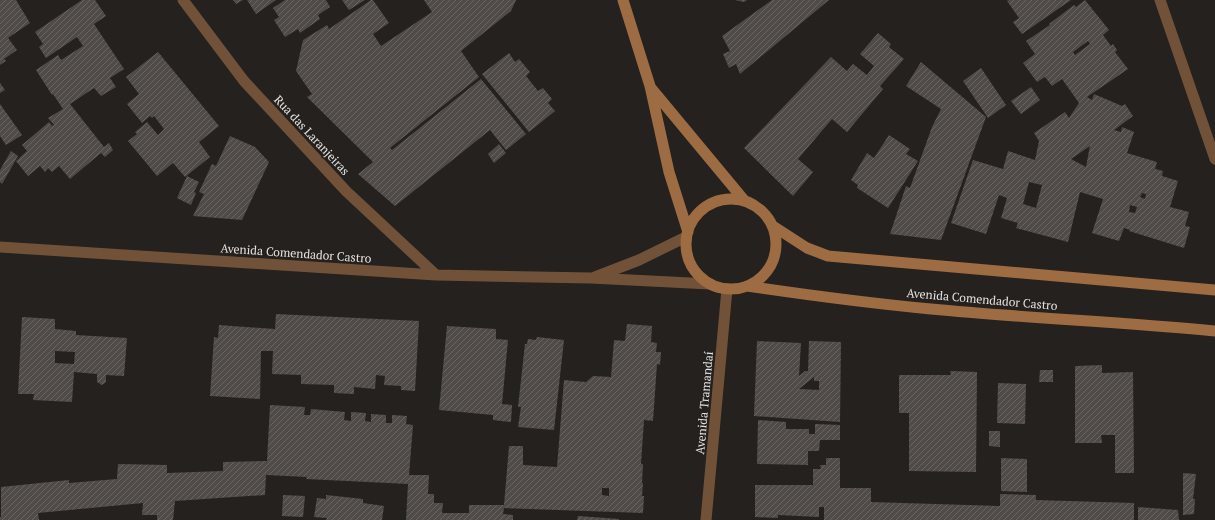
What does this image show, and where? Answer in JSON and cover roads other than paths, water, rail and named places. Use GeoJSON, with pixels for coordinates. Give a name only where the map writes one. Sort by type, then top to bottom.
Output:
{"type":"FeatureCollection","features":[{"type":"Feature","properties":{"kind":"main road"},"geometry":{"type":"LineString","coordinates":[[623,0],[650,86],[670,172],[687,234],[686,251],[691,264],[699,275],[710,284],[727,289],[737,289],[747,286],[763,277],[773,262],[777,244],[773,226],[766,215],[756,206],[744,200],[726,199],[709,204],[695,216],[687,234]]}},
{"type":"Feature","properties":{"kind":"main road"},"geometry":{"type":"LineString","coordinates":[[650,86],[744,200]]}},
{"type":"Feature","properties":{"kind":"main road"},"geometry":{"type":"LineString","coordinates":[[773,226],[807,248],[828,256],[1215,290]]}},
{"type":"Feature","properties":{"kind":"main road","name":"Avenida Comendador Castro"},"geometry":{"type":"LineString","coordinates":[[747,286],[826,298],[931,309],[1215,331]]}},
{"type":"Feature","properties":{"kind":"street","name":"Rua das Laranjeiras"},"geometry":{"type":"LineString","coordinates":[[183,0],[244,81],[346,191],[436,275]]}},
{"type":"Feature","properties":{"kind":"street"},"geometry":{"type":"LineString","coordinates":[[1160,0],[1215,159]]}},
{"type":"Feature","properties":{"kind":"street","name":"Avenida Comendador Castro"},"geometry":{"type":"LineString","coordinates":[[591,278],[639,260],[687,234]]}},
{"type":"Feature","properties":{"kind":"street","name":"Avenida Comendador Castro"},"geometry":{"type":"LineString","coordinates":[[0,247],[436,275],[591,278],[710,284]]}},
{"type":"Feature","properties":{"kind":"street","name":"Avenida Tramandaí"},"geometry":{"type":"LineString","coordinates":[[706,520],[727,289]]}}]}
